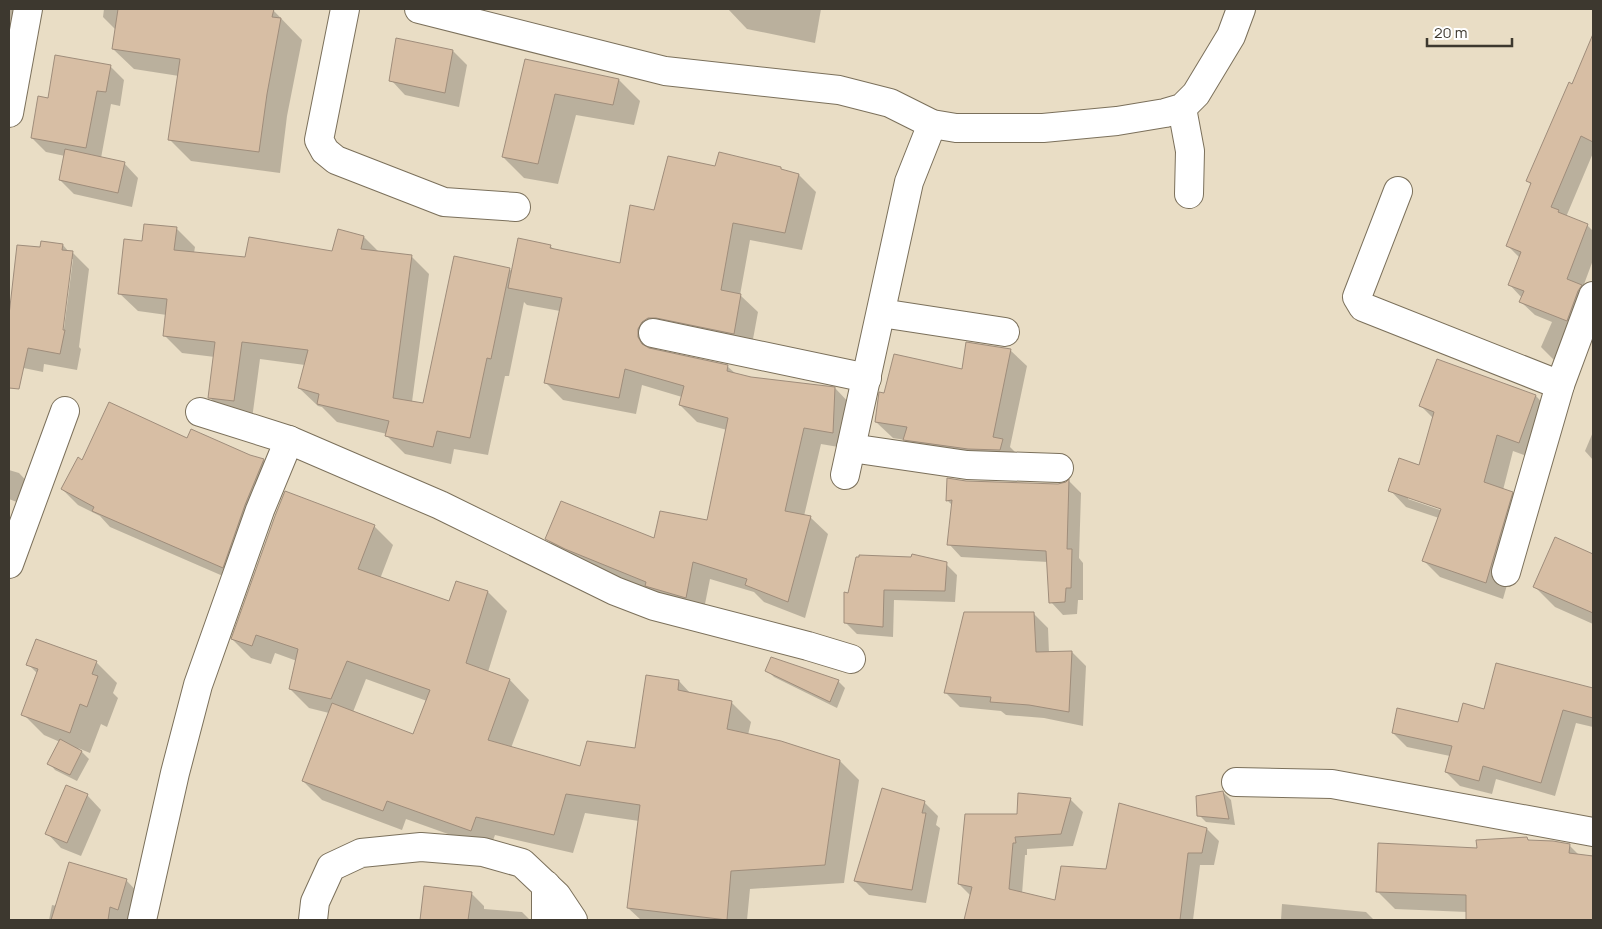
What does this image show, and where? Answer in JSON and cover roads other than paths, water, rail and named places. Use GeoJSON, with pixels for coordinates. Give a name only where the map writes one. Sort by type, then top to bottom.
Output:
{"type":"FeatureCollection","features":[{"type":"Feature","properties":{"kind":"street"},"geometry":{"type":"LineString","coordinates":[[9,113],[28,9]]}},
{"type":"Feature","properties":{"kind":"street"},"geometry":{"type":"LineString","coordinates":[[345,9],[319,140],[325,151],[336,160],[444,202],[516,207]]}},
{"type":"Feature","properties":{"kind":"street"},"geometry":{"type":"LineString","coordinates":[[419,9],[665,71],[839,90],[890,103],[932,124],[956,128],[1043,128],[1117,121],[1165,113],[1182,108],[1196,94],[1231,36],[1241,9]]}},
{"type":"Feature","properties":{"kind":"street"},"geometry":{"type":"LineString","coordinates":[[1182,108],[1190,151],[1189,194]]}},
{"type":"Feature","properties":{"kind":"street"},"geometry":{"type":"LineString","coordinates":[[845,476],[910,182],[932,124]]}},
{"type":"Feature","properties":{"kind":"street"},"geometry":{"type":"LineString","coordinates":[[1398,191],[1357,297],[1362,307],[1560,386]]}},
{"type":"Feature","properties":{"kind":"street"},"geometry":{"type":"LineString","coordinates":[[1506,572],[1560,386],[1593,296]]}},
{"type":"Feature","properties":{"kind":"street"},"geometry":{"type":"LineString","coordinates":[[881,314],[1005,332]]}},
{"type":"Feature","properties":{"kind":"street"},"geometry":{"type":"LineString","coordinates":[[653,333],[867,378]]}},
{"type":"Feature","properties":{"kind":"street"},"geometry":{"type":"LineString","coordinates":[[9,564],[65,411]]}},
{"type":"Feature","properties":{"kind":"street"},"geometry":{"type":"LineString","coordinates":[[200,412],[288,440],[440,505],[615,591],[654,606],[808,646],[850,659]]}},
{"type":"Feature","properties":{"kind":"street"},"geometry":{"type":"LineString","coordinates":[[142,920],[175,773],[198,685],[256,520],[288,440]]}},
{"type":"Feature","properties":{"kind":"street"},"geometry":{"type":"LineString","coordinates":[[851,448],[966,465],[1059,468]]}},
{"type":"Feature","properties":{"kind":"street"},"geometry":{"type":"LineString","coordinates":[[1236,782],[1332,784],[1593,832]]}},
{"type":"Feature","properties":{"kind":"street"},"geometry":{"type":"LineString","coordinates":[[313,920],[315,902],[331,866],[361,853],[420,847],[483,852],[522,863],[557,896],[572,920]]}},
{"type":"Feature","properties":{"kind":"street"},"geometry":{"type":"LineString","coordinates":[[546,885],[546,920]]}}]}
